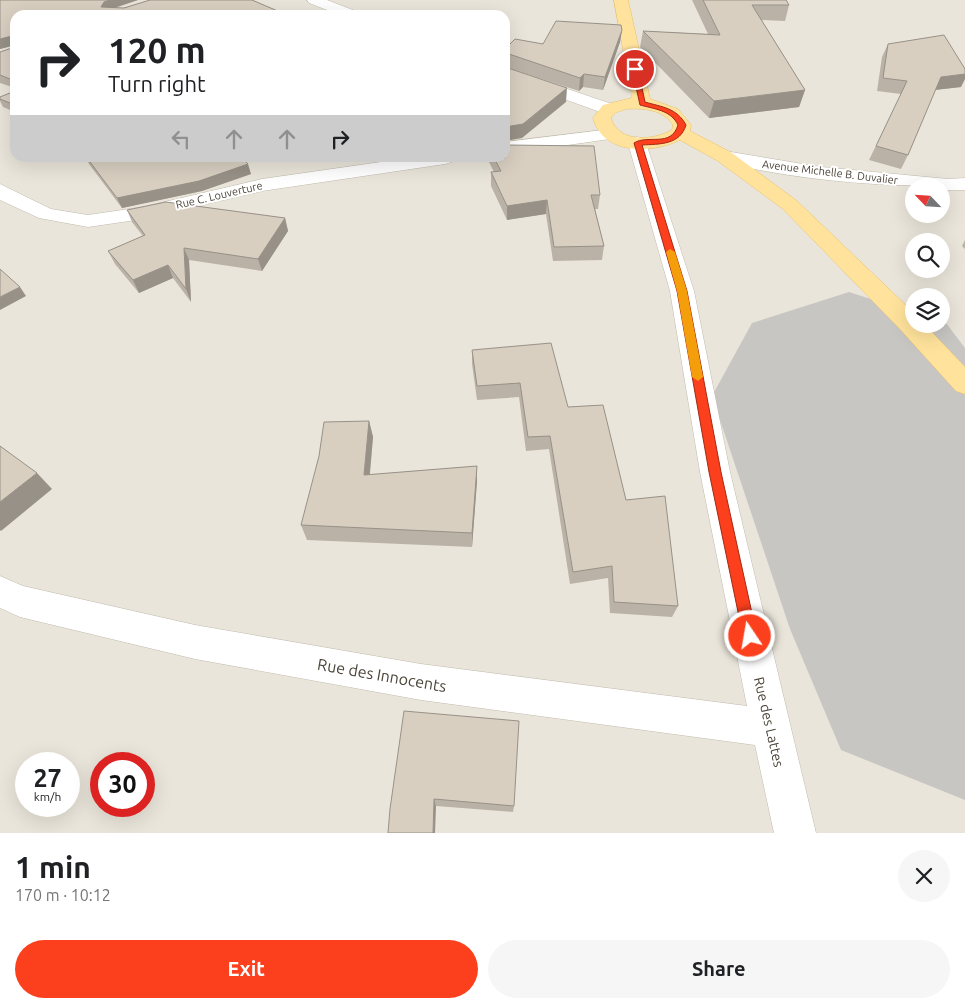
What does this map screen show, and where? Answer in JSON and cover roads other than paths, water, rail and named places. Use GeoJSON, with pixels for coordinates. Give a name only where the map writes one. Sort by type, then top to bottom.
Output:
{"type":"FeatureCollection","features":[{"type":"Feature","properties":{"kind":"main road"},"geometry":{"type":"LineString","coordinates":[[622,0],[642,104]]}},
{"type":"Feature","properties":{"kind":"main road"},"geometry":{"type":"LineString","coordinates":[[624,104],[642,104],[669,111],[678,118],[682,125],[680,133],[663,142],[624,139],[602,124],[602,118],[609,109],[624,104]]}},
{"type":"Feature","properties":{"kind":"main road"},"geometry":{"type":"LineString","coordinates":[[680,133],[725,157],[790,205],[909,323],[965,384]]}},
{"type":"Feature","properties":{"kind":"street"},"geometry":{"type":"LineString","coordinates":[[314,0],[340,10]]}},
{"type":"Feature","properties":{"kind":"street"},"geometry":{"type":"LineString","coordinates":[[510,75],[609,109]]}},
{"type":"Feature","properties":{"kind":"street"},"geometry":{"type":"LineString","coordinates":[[510,148],[624,139]]}},
{"type":"Feature","properties":{"kind":"street","name":"Rue des Lattes"},"geometry":{"type":"LineString","coordinates":[[624,139],[682,291],[715,472],[770,728],[795,833]]}},
{"type":"Feature","properties":{"kind":"street","name":"Avenue Michelle B. Duvalier"},"geometry":{"type":"LineString","coordinates":[[725,157],[821,173],[948,185],[965,184]]}},
{"type":"Feature","properties":{"kind":"street","name":"Rue C. Louverture"},"geometry":{"type":"LineString","coordinates":[[0,190],[6,196],[46,214],[88,221],[143,213],[262,185],[416,162]]}},
{"type":"Feature","properties":{"kind":"street","name":"Rue des Innocents"},"geometry":{"type":"LineString","coordinates":[[0,592],[20,601],[195,642],[421,682],[770,728]]}}]}
